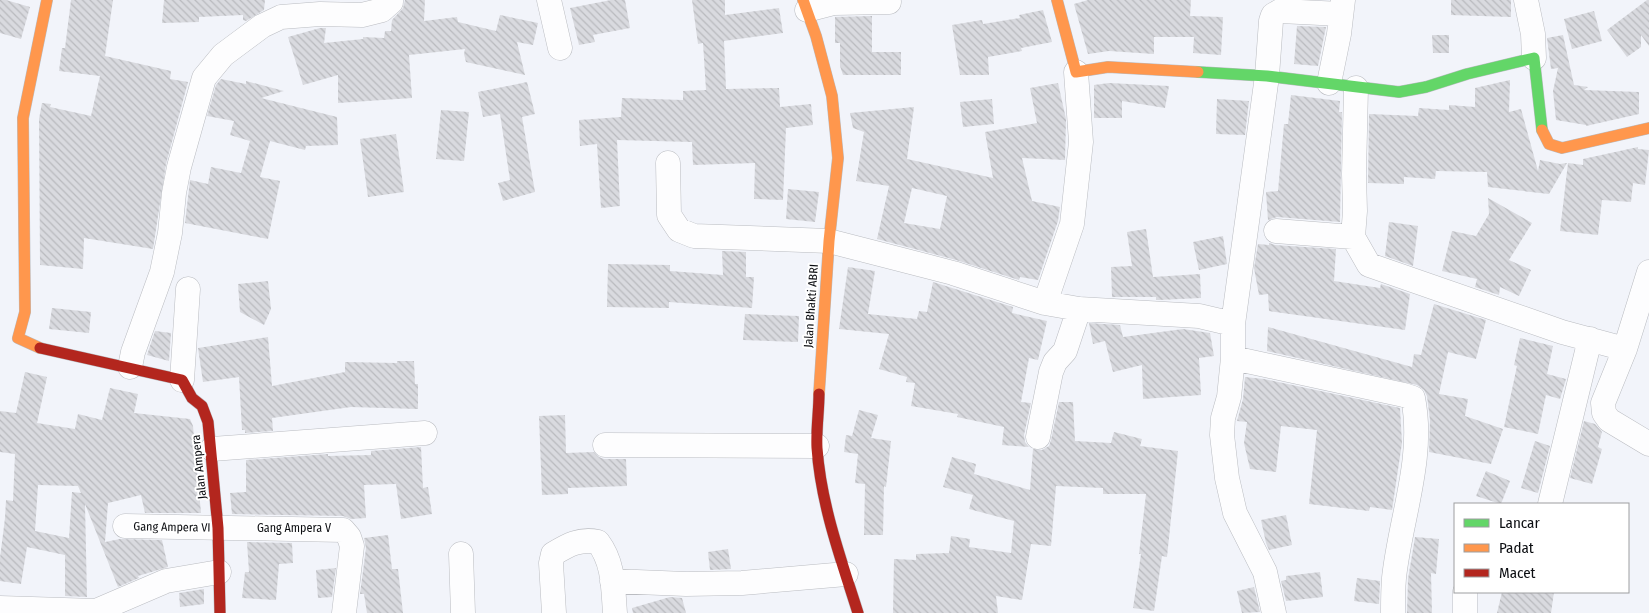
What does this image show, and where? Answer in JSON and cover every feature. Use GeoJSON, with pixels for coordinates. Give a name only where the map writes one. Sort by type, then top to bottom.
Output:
{"type":"FeatureCollection","features":[{"type":"Feature","properties":{"kind":"street"},"geometry":{"type":"LineString","coordinates":[[47,0],[23,118],[25,312],[9,338],[40,348],[182,380],[188,289]]}},
{"type":"Feature","properties":{"kind":"street"},"geometry":{"type":"LineString","coordinates":[[130,367],[133,352],[162,272],[170,233],[179,167],[204,78],[223,56],[262,26],[281,17],[320,14],[362,15],[382,10],[391,0]]}},
{"type":"Feature","properties":{"kind":"street"},"geometry":{"type":"LineString","coordinates":[[549,0],[560,48]]}},
{"type":"Feature","properties":{"kind":"street"},"geometry":{"type":"LineString","coordinates":[[1045,302],[1072,224],[1081,142],[1076,72],[1057,0]]}},
{"type":"Feature","properties":{"kind":"street"},"geometry":{"type":"LineString","coordinates":[[1526,0],[1533,34],[1542,131],[1545,141],[1552,147],[1562,148],[1649,128]]}},
{"type":"Feature","properties":{"kind":"street"},"geometry":{"type":"LineString","coordinates":[[805,5],[889,2]]}},
{"type":"Feature","properties":{"kind":"street","name":"Jalan Bhakti ABRI"},"geometry":{"type":"LineString","coordinates":[[805,5],[816,36],[832,96],[838,158],[829,241],[817,446],[822,490],[832,530],[858,613]]}},
{"type":"Feature","properties":{"kind":"street"},"geometry":{"type":"LineString","coordinates":[[1274,613],[1265,572],[1235,513],[1226,478],[1222,435],[1223,418],[1229,397],[1233,358],[1233,324],[1267,76],[1271,21],[1274,14],[1288,11],[1342,7],[1329,83]]}},
{"type":"Feature","properties":{"kind":"street"},"geometry":{"type":"LineString","coordinates":[[1076,72],[1108,67],[1267,76],[1399,92],[1426,87],[1467,74],[1534,58]]}},
{"type":"Feature","properties":{"kind":"street"},"geometry":{"type":"LineString","coordinates":[[1356,88],[1354,174],[1356,211],[1353,237],[1369,265],[1562,332],[1625,349]]}},
{"type":"Feature","properties":{"kind":"street"},"geometry":{"type":"LineString","coordinates":[[668,163],[668,215],[679,230],[694,236],[829,241],[952,273],[1045,302],[1079,309],[1199,316],[1233,324]]}},
{"type":"Feature","properties":{"kind":"street"},"geometry":{"type":"LineString","coordinates":[[1276,231],[1353,237]]}},
{"type":"Feature","properties":{"kind":"street"},"geometry":{"type":"LineString","coordinates":[[1649,272],[1625,349],[1603,403],[1603,409],[1609,420],[1649,444]]}},
{"type":"Feature","properties":{"kind":"street"},"geometry":{"type":"LineString","coordinates":[[1038,437],[1051,372],[1055,362],[1065,351],[1079,309]]}},
{"type":"Feature","properties":{"kind":"street"},"geometry":{"type":"LineString","coordinates":[[1550,503],[1590,339]]}},
{"type":"Feature","properties":{"kind":"street"},"geometry":{"type":"LineString","coordinates":[[1233,358],[1413,398],[1415,422],[1413,467],[1394,577],[1392,613]]}},
{"type":"Feature","properties":{"kind":"street","name":"Jalan Ampera"},"geometry":{"type":"LineString","coordinates":[[182,380],[192,398],[202,406],[208,422],[218,528],[220,613]]}},
{"type":"Feature","properties":{"kind":"street"},"geometry":{"type":"LineString","coordinates":[[212,449],[425,433]]}},
{"type":"Feature","properties":{"kind":"street"},"geometry":{"type":"LineString","coordinates":[[605,445],[817,446]]}},
{"type":"Feature","properties":{"kind":"street","name":"Gang Ampera VI"},"geometry":{"type":"LineString","coordinates":[[125,526],[218,528]]}},
{"type":"Feature","properties":{"kind":"street","name":"Gang Ampera V"},"geometry":{"type":"LineString","coordinates":[[218,528],[343,530],[352,546],[344,613]]}},
{"type":"Feature","properties":{"kind":"street"},"geometry":{"type":"LineString","coordinates":[[554,613],[551,562],[553,554],[571,543],[588,540],[598,542],[606,552],[610,565],[615,613]]}},
{"type":"Feature","properties":{"kind":"street"},"geometry":{"type":"LineString","coordinates":[[462,554],[463,613]]}},
{"type":"Feature","properties":{"kind":"street"},"geometry":{"type":"LineString","coordinates":[[0,608],[96,611],[166,580],[219,572]]}},
{"type":"Feature","properties":{"kind":"street"},"geometry":{"type":"LineString","coordinates":[[612,581],[686,584],[742,583],[846,574]]}},
{"type":"Feature","properties":{"kind":"street"},"geometry":{"type":"LineString","coordinates":[[1465,593],[1465,613]]}},
{"type":"Feature","properties":{"kind":"building"},"geometry":{"type":"Polygon","coordinates":[[[0,0],[30,7],[21,39],[0,33],[0,0]]]}},
{"type":"Feature","properties":{"kind":"building"},"geometry":{"type":"Polygon","coordinates":[[[71,0],[113,0],[105,56],[171,71],[170,79],[188,82],[166,164],[153,249],[84,238],[83,269],[40,265],[39,119],[42,103],[51,104],[50,107],[91,116],[100,76],[59,71],[62,48],[65,48],[71,0]]]}},
{"type":"Feature","properties":{"kind":"building"},"geometry":{"type":"Polygon","coordinates":[[[164,0],[265,0],[264,10],[246,21],[243,20],[243,15],[199,17],[199,22],[162,23],[164,0]]]}},
{"type":"Feature","properties":{"kind":"building"},"geometry":{"type":"Polygon","coordinates":[[[405,0],[425,0],[424,21],[457,17],[458,22],[496,31],[500,15],[538,23],[533,45],[517,42],[525,75],[466,62],[465,49],[409,55],[412,98],[338,103],[338,75],[303,85],[288,37],[326,28],[324,43],[363,39],[363,37],[384,38],[385,31],[391,31],[392,20],[403,8],[405,0]]]}},
{"type":"Feature","properties":{"kind":"building"},"geometry":{"type":"Polygon","coordinates":[[[611,0],[625,0],[630,28],[593,35],[595,42],[579,45],[570,8],[611,0]]]}},
{"type":"Feature","properties":{"kind":"building"},"geometry":{"type":"Polygon","coordinates":[[[692,0],[725,0],[725,15],[779,8],[783,33],[724,41],[726,89],[779,88],[780,107],[811,104],[813,125],[786,128],[783,200],[754,199],[755,163],[693,165],[692,142],[617,140],[620,206],[601,208],[597,144],[580,146],[579,120],[621,117],[622,98],[683,100],[683,91],[706,90],[703,43],[698,44],[692,0]]]}},
{"type":"Feature","properties":{"kind":"building"},"geometry":{"type":"Polygon","coordinates":[[[1088,0],[1191,0],[1190,16],[1223,17],[1221,55],[1193,53],[1194,37],[1154,37],[1154,54],[1109,51],[1088,54],[1074,4],[1088,0]]]}},
{"type":"Feature","properties":{"kind":"building"},"geometry":{"type":"Polygon","coordinates":[[[1451,0],[1511,0],[1511,17],[1451,15],[1451,0]]]}},
{"type":"Feature","properties":{"kind":"building"},"geometry":{"type":"Polygon","coordinates":[[[1649,0],[1649,46],[1641,35],[1641,47],[1627,57],[1607,30],[1649,0]]]}},
{"type":"Feature","properties":{"kind":"building"},"geometry":{"type":"Polygon","coordinates":[[[1043,10],[1052,42],[1021,48],[1022,51],[988,57],[989,75],[960,75],[952,25],[982,20],[983,24],[1020,18],[1019,15],[1043,10]]]}},
{"type":"Feature","properties":{"kind":"building"},"geometry":{"type":"Polygon","coordinates":[[[1594,11],[1602,41],[1572,49],[1564,19],[1594,11]]]}},
{"type":"Feature","properties":{"kind":"building"},"geometry":{"type":"Polygon","coordinates":[[[872,16],[872,52],[901,52],[901,75],[843,75],[840,66],[840,43],[835,43],[835,17],[872,16]]]}},
{"type":"Feature","properties":{"kind":"building"},"geometry":{"type":"Polygon","coordinates":[[[1297,26],[1326,27],[1318,66],[1294,64],[1297,26]]]}},
{"type":"Feature","properties":{"kind":"building"},"geometry":{"type":"Polygon","coordinates":[[[1432,35],[1449,35],[1449,53],[1433,53],[1432,35]]]}},
{"type":"Feature","properties":{"kind":"building"},"geometry":{"type":"Polygon","coordinates":[[[1563,35],[1574,85],[1588,87],[1584,90],[1639,92],[1639,114],[1586,126],[1556,120],[1553,91],[1558,68],[1551,69],[1547,38],[1563,35]]]}},
{"type":"Feature","properties":{"kind":"building"},"geometry":{"type":"Polygon","coordinates":[[[221,79],[246,84],[246,81],[284,91],[261,98],[337,117],[338,145],[306,146],[305,150],[270,141],[260,177],[280,181],[268,239],[185,223],[190,180],[208,184],[211,167],[241,173],[250,141],[230,135],[234,121],[207,116],[216,85],[221,79]]]}},
{"type":"Feature","properties":{"kind":"building"},"geometry":{"type":"Polygon","coordinates":[[[1510,80],[1509,112],[1521,109],[1538,171],[1540,160],[1560,164],[1567,163],[1549,194],[1488,187],[1487,172],[1436,171],[1435,179],[1404,177],[1404,184],[1368,183],[1369,114],[1418,116],[1419,108],[1449,110],[1449,105],[1475,107],[1475,88],[1510,80]]]}},
{"type":"Feature","properties":{"kind":"building"},"geometry":{"type":"Polygon","coordinates":[[[527,82],[535,114],[522,117],[535,192],[503,201],[498,183],[510,180],[500,114],[483,117],[478,92],[527,82]]]}},
{"type":"Feature","properties":{"kind":"building"},"geometry":{"type":"Polygon","coordinates":[[[1058,83],[1066,119],[1065,160],[1022,158],[1032,201],[1060,207],[1058,221],[1038,280],[1020,277],[1019,280],[956,260],[877,239],[889,186],[856,181],[864,132],[853,128],[850,113],[914,107],[907,159],[993,178],[985,132],[1037,123],[1030,88],[1058,83]],[[912,188],[904,223],[940,229],[947,196],[912,188]]]}},
{"type":"Feature","properties":{"kind":"building"},"geometry":{"type":"Polygon","coordinates":[[[1109,83],[1169,86],[1165,108],[1122,101],[1122,118],[1094,118],[1094,85],[1109,83]]]}},
{"type":"Feature","properties":{"kind":"building"},"geometry":{"type":"Polygon","coordinates":[[[1291,95],[1340,101],[1339,112],[1342,112],[1340,222],[1277,217],[1268,220],[1266,192],[1278,191],[1284,124],[1288,124],[1291,95]]]}},
{"type":"Feature","properties":{"kind":"building"},"geometry":{"type":"Polygon","coordinates":[[[992,99],[994,124],[963,127],[960,102],[992,99]]]}},
{"type":"Feature","properties":{"kind":"building"},"geometry":{"type":"Polygon","coordinates":[[[1217,99],[1249,101],[1245,135],[1216,134],[1217,99]]]}},
{"type":"Feature","properties":{"kind":"building"},"geometry":{"type":"Polygon","coordinates":[[[441,110],[469,112],[464,161],[436,159],[441,110]]]}},
{"type":"Feature","properties":{"kind":"building"},"geometry":{"type":"Polygon","coordinates":[[[396,134],[404,192],[368,197],[360,139],[396,134]]]}},
{"type":"Feature","properties":{"kind":"building"},"geometry":{"type":"Polygon","coordinates":[[[1638,147],[1638,149],[1649,150],[1645,185],[1633,183],[1631,202],[1602,200],[1598,235],[1560,231],[1568,163],[1583,165],[1583,159],[1638,147]]]}},
{"type":"Feature","properties":{"kind":"building"},"geometry":{"type":"Polygon","coordinates":[[[788,189],[819,192],[815,222],[786,219],[788,189]]]}},
{"type":"Feature","properties":{"kind":"building"},"geometry":{"type":"Polygon","coordinates":[[[1488,198],[1532,223],[1509,260],[1531,270],[1519,296],[1500,287],[1499,295],[1475,287],[1477,279],[1442,271],[1452,231],[1476,236],[1489,214],[1488,198]]]}},
{"type":"Feature","properties":{"kind":"building"},"geometry":{"type":"Polygon","coordinates":[[[1389,222],[1418,226],[1413,266],[1385,256],[1389,222]]]}},
{"type":"Feature","properties":{"kind":"building"},"geometry":{"type":"Polygon","coordinates":[[[1146,229],[1153,277],[1200,274],[1201,298],[1156,300],[1156,297],[1112,297],[1111,267],[1132,266],[1127,232],[1146,229]]]}},
{"type":"Feature","properties":{"kind":"building"},"geometry":{"type":"Polygon","coordinates":[[[1223,236],[1227,264],[1199,270],[1193,242],[1223,236]]]}},
{"type":"Feature","properties":{"kind":"building"},"geometry":{"type":"Polygon","coordinates":[[[1269,243],[1336,249],[1334,281],[1380,288],[1381,284],[1410,294],[1405,330],[1269,311],[1268,294],[1259,295],[1254,268],[1258,244],[1269,245],[1269,243]]]}},
{"type":"Feature","properties":{"kind":"building"},"geometry":{"type":"Polygon","coordinates":[[[722,251],[746,252],[746,277],[754,277],[752,308],[669,302],[669,308],[607,307],[608,264],[670,265],[670,271],[723,275],[722,251]]]}},
{"type":"Feature","properties":{"kind":"building"},"geometry":{"type":"Polygon","coordinates":[[[848,267],[875,271],[868,314],[917,319],[919,311],[927,312],[933,282],[1013,307],[1012,313],[1047,321],[1038,360],[1029,358],[1021,402],[1031,403],[1024,435],[1025,442],[1029,447],[1002,445],[1004,427],[957,417],[958,414],[911,406],[915,383],[906,382],[907,377],[879,369],[889,334],[839,329],[848,267]]]}},
{"type":"Feature","properties":{"kind":"building"},"geometry":{"type":"Polygon","coordinates":[[[268,281],[271,309],[264,325],[240,312],[238,284],[268,281]]]}},
{"type":"Feature","properties":{"kind":"building"},"geometry":{"type":"Polygon","coordinates":[[[1434,304],[1486,320],[1476,359],[1448,352],[1439,394],[1468,399],[1465,416],[1503,429],[1491,464],[1429,452],[1430,420],[1427,396],[1424,390],[1417,385],[1267,351],[1268,327],[1412,367],[1414,354],[1421,355],[1434,304]]]}},
{"type":"Feature","properties":{"kind":"building"},"geometry":{"type":"Polygon","coordinates":[[[52,308],[91,312],[89,333],[49,329],[52,308]]]}},
{"type":"Feature","properties":{"kind":"building"},"geometry":{"type":"Polygon","coordinates":[[[745,314],[799,316],[798,342],[743,340],[745,314]]]}},
{"type":"Feature","properties":{"kind":"building"},"geometry":{"type":"Polygon","coordinates":[[[1089,323],[1120,325],[1123,337],[1183,329],[1210,333],[1214,356],[1199,358],[1201,395],[1143,399],[1142,365],[1113,372],[1105,341],[1093,344],[1089,323]]]}},
{"type":"Feature","properties":{"kind":"building"},"geometry":{"type":"Polygon","coordinates":[[[155,331],[171,333],[169,361],[147,355],[155,331]]]}},
{"type":"Feature","properties":{"kind":"building"},"geometry":{"type":"Polygon","coordinates":[[[268,337],[272,386],[345,372],[345,362],[397,363],[397,361],[414,361],[415,384],[418,384],[418,409],[351,407],[272,418],[273,431],[245,433],[245,430],[242,430],[239,377],[203,382],[198,348],[268,337]]]}},
{"type":"Feature","properties":{"kind":"building"},"geometry":{"type":"Polygon","coordinates":[[[1520,338],[1553,346],[1547,374],[1566,379],[1560,399],[1546,395],[1538,434],[1504,427],[1517,366],[1514,365],[1520,338]]]}},
{"type":"Feature","properties":{"kind":"building"},"geometry":{"type":"Polygon","coordinates":[[[25,372],[47,377],[37,423],[75,429],[78,414],[102,420],[110,388],[138,394],[134,413],[190,419],[193,426],[201,513],[145,513],[141,495],[108,503],[105,542],[120,539],[162,540],[168,567],[138,576],[139,578],[118,587],[85,504],[87,597],[65,596],[65,555],[27,547],[21,584],[0,581],[0,558],[6,500],[13,501],[15,454],[0,452],[0,411],[16,413],[25,372]],[[38,485],[35,531],[69,538],[72,492],[81,493],[78,486],[38,485]]]}},
{"type":"Feature","properties":{"kind":"building"},"geometry":{"type":"Polygon","coordinates":[[[1245,377],[1264,379],[1400,408],[1402,443],[1392,510],[1370,507],[1369,511],[1309,504],[1317,430],[1281,426],[1276,472],[1250,469],[1244,443],[1247,422],[1237,421],[1243,399],[1245,377]]]}},
{"type":"Feature","properties":{"kind":"building"},"geometry":{"type":"Polygon","coordinates":[[[1059,402],[1073,402],[1075,441],[1111,443],[1114,432],[1142,439],[1140,446],[1178,451],[1167,557],[1162,556],[1154,611],[1133,608],[1141,554],[1139,554],[1146,494],[1103,494],[1103,488],[1056,486],[1051,546],[1031,544],[1022,600],[996,596],[998,613],[893,613],[894,559],[916,560],[916,554],[949,553],[951,536],[970,539],[969,547],[1011,553],[1014,521],[969,509],[973,495],[943,487],[952,457],[976,464],[974,474],[1030,490],[1033,449],[1042,450],[1049,446],[1059,402]]]}},
{"type":"Feature","properties":{"kind":"building"},"geometry":{"type":"Polygon","coordinates":[[[859,410],[878,415],[871,438],[891,441],[886,487],[884,486],[883,535],[864,535],[865,484],[855,483],[858,454],[844,452],[846,435],[852,436],[859,410]]]}},
{"type":"Feature","properties":{"kind":"building"},"geometry":{"type":"Polygon","coordinates":[[[565,415],[566,453],[594,452],[604,459],[626,459],[627,486],[568,488],[568,494],[542,495],[539,416],[565,415]]]}},
{"type":"Feature","properties":{"kind":"building"},"geometry":{"type":"Polygon","coordinates":[[[1584,421],[1595,424],[1602,432],[1598,447],[1602,449],[1592,484],[1570,478],[1584,421]]]}},
{"type":"Feature","properties":{"kind":"building"},"geometry":{"type":"Polygon","coordinates":[[[1535,441],[1550,446],[1538,493],[1521,488],[1535,441]]]}},
{"type":"Feature","properties":{"kind":"building"},"geometry":{"type":"Polygon","coordinates":[[[421,447],[423,488],[428,487],[432,514],[401,519],[396,484],[364,485],[366,518],[232,514],[230,493],[246,492],[246,460],[328,454],[328,456],[371,455],[371,451],[421,447]]]}},
{"type":"Feature","properties":{"kind":"building"},"geometry":{"type":"Polygon","coordinates":[[[1486,471],[1510,481],[1501,503],[1476,496],[1486,471]]]}},
{"type":"Feature","properties":{"kind":"building"},"geometry":{"type":"Polygon","coordinates":[[[1286,515],[1292,545],[1269,550],[1261,520],[1286,515]]]}},
{"type":"Feature","properties":{"kind":"building"},"geometry":{"type":"Polygon","coordinates":[[[388,535],[392,569],[398,569],[403,613],[367,613],[364,594],[360,594],[366,548],[364,538],[388,535]]]}},
{"type":"Feature","properties":{"kind":"building"},"geometry":{"type":"Polygon","coordinates":[[[1415,537],[1439,539],[1436,574],[1431,573],[1432,613],[1407,613],[1408,579],[1415,537]]]}},
{"type":"Feature","properties":{"kind":"building"},"geometry":{"type":"Polygon","coordinates":[[[247,542],[292,543],[293,563],[279,564],[276,600],[242,598],[245,572],[249,572],[247,542]]]}},
{"type":"Feature","properties":{"kind":"building"},"geometry":{"type":"Polygon","coordinates":[[[728,549],[731,569],[710,570],[708,552],[728,549]]]}},
{"type":"Feature","properties":{"kind":"building"},"geometry":{"type":"Polygon","coordinates":[[[336,568],[332,597],[318,598],[316,570],[336,568]]]}},
{"type":"Feature","properties":{"kind":"building"},"geometry":{"type":"Polygon","coordinates":[[[1320,572],[1323,597],[1286,601],[1281,581],[1286,580],[1286,576],[1320,572]]]}},
{"type":"Feature","properties":{"kind":"building"},"geometry":{"type":"Polygon","coordinates":[[[1357,578],[1380,581],[1379,604],[1354,601],[1357,578]]]}},
{"type":"Feature","properties":{"kind":"building"},"geometry":{"type":"Polygon","coordinates":[[[1254,587],[1260,612],[1242,613],[1237,591],[1254,587]]]}},
{"type":"Feature","properties":{"kind":"building"},"geometry":{"type":"Polygon","coordinates":[[[204,589],[204,604],[180,607],[179,593],[204,589]]]}},
{"type":"Feature","properties":{"kind":"building"},"geometry":{"type":"Polygon","coordinates":[[[1502,593],[1554,593],[1551,613],[1497,613],[1502,593]]]}},
{"type":"Feature","properties":{"kind":"building"},"geometry":{"type":"Polygon","coordinates":[[[670,597],[682,598],[686,613],[633,613],[632,608],[670,597]]]}},
{"type":"Feature","properties":{"kind":"traffic: fast"},"geometry":{"type":"LineString","coordinates":[[1198,72],[1267,76],[1399,92],[1426,87],[1467,74],[1534,58],[1542,130]]}},
{"type":"Feature","properties":{"kind":"traffic: slow"},"geometry":{"type":"LineString","coordinates":[[40,348],[18,338],[25,312],[23,118],[47,0]]}},
{"type":"Feature","properties":{"kind":"traffic: slow"},"geometry":{"type":"LineString","coordinates":[[803,0],[816,36],[832,96],[838,158],[829,241],[819,394]]}},
{"type":"Feature","properties":{"kind":"traffic: slow"},"geometry":{"type":"LineString","coordinates":[[1057,0],[1076,72],[1108,67],[1198,72]]}},
{"type":"Feature","properties":{"kind":"traffic: slow"},"geometry":{"type":"LineString","coordinates":[[1542,130],[1549,144],[1562,148],[1649,128]]}},
{"type":"Feature","properties":{"kind":"traffic: jam"},"geometry":{"type":"LineString","coordinates":[[40,348],[182,380],[192,398],[202,406],[208,422],[218,528],[220,613]]}},
{"type":"Feature","properties":{"kind":"traffic: jam"},"geometry":{"type":"LineString","coordinates":[[819,394],[817,434],[819,469],[827,511],[858,613]]}}]}
